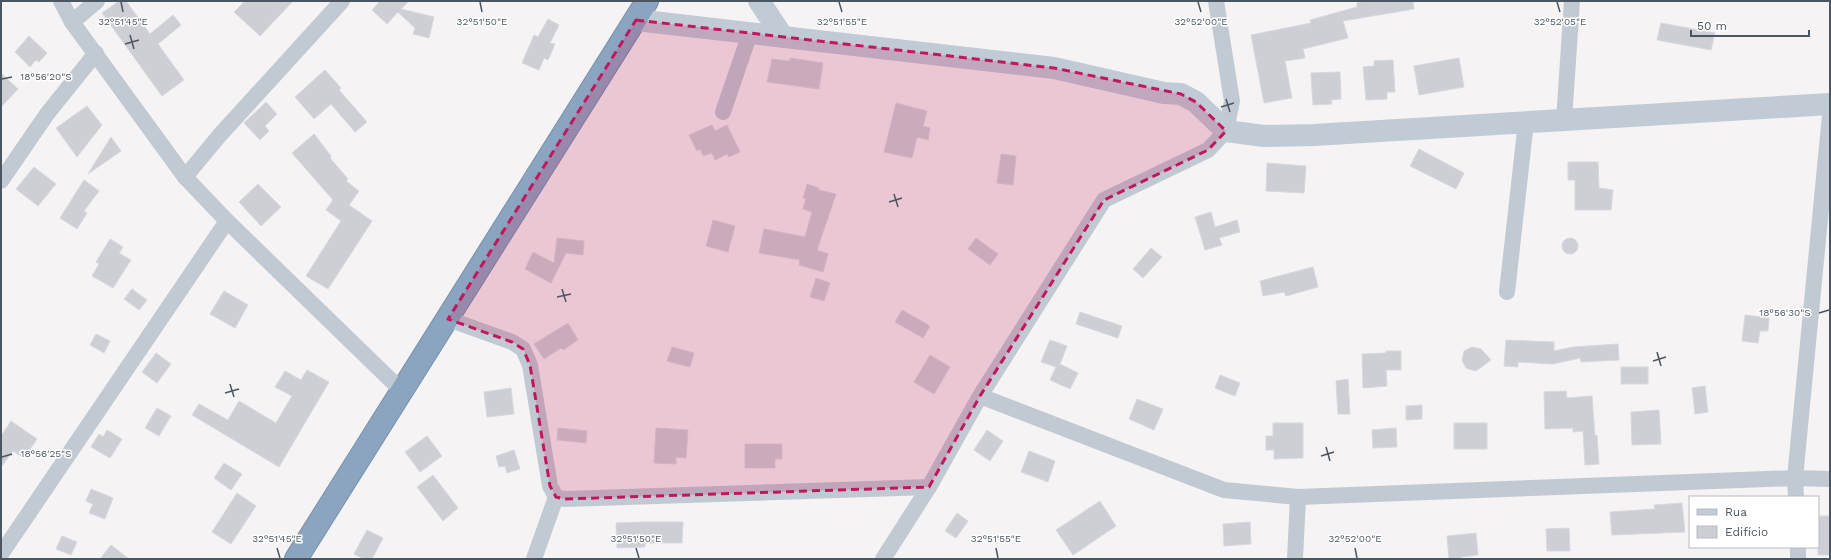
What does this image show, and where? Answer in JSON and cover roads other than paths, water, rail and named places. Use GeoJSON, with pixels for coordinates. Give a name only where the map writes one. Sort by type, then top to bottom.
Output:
{"type":"FeatureCollection","features":[{"type":"Feature","properties":{"kind":"highway"},"geometry":{"type":"LineString","coordinates":[[296,559],[647,1]]}},
{"type":"Feature","properties":{"kind":"street"},"geometry":{"type":"LineString","coordinates":[[61,1],[72,22],[146,126],[185,177],[402,391]]}},
{"type":"Feature","properties":{"kind":"street"},"geometry":{"type":"LineString","coordinates":[[72,22],[97,1]]}},
{"type":"Feature","properties":{"kind":"street"},"geometry":{"type":"LineString","coordinates":[[185,177],[224,131],[342,1]]}},
{"type":"Feature","properties":{"kind":"street"},"geometry":{"type":"LineString","coordinates":[[759,1],[783,37]]}},
{"type":"Feature","properties":{"kind":"street"},"geometry":{"type":"LineString","coordinates":[[883,559],[929,487],[980,396],[1104,200],[1208,150],[1226,131],[1232,101],[1216,1]]}},
{"type":"Feature","properties":{"kind":"street"},"geometry":{"type":"LineString","coordinates":[[1564,120],[1572,1]]}},
{"type":"Feature","properties":{"kind":"street"},"geometry":{"type":"LineString","coordinates":[[636,20],[1054,68],[1164,93],[1181,94],[1196,102],[1226,131],[1264,136],[1314,135],[1830,104]]}},
{"type":"Feature","properties":{"kind":"street"},"geometry":{"type":"LineString","coordinates":[[723,112],[750,33]]}},
{"type":"Feature","properties":{"kind":"street"},"geometry":{"type":"LineString","coordinates":[[1,181],[47,114],[96,54]]}},
{"type":"Feature","properties":{"kind":"street"},"geometry":{"type":"LineString","coordinates":[[1796,496],[1795,478],[1830,115]]}},
{"type":"Feature","properties":{"kind":"street"},"geometry":{"type":"LineString","coordinates":[[1507,292],[1526,122]]}},
{"type":"Feature","properties":{"kind":"street"},"geometry":{"type":"LineString","coordinates":[[1,554],[227,220]]}},
{"type":"Feature","properties":{"kind":"street"},"geometry":{"type":"LineString","coordinates":[[448,319],[512,342],[523,350],[530,365],[550,486],[556,497],[534,559]]}},
{"type":"Feature","properties":{"kind":"street"},"geometry":{"type":"LineString","coordinates":[[980,396],[1224,490],[1298,497],[1795,478],[1830,479]]}},
{"type":"Feature","properties":{"kind":"street"},"geometry":{"type":"LineString","coordinates":[[556,497],[565,499],[929,487]]}},
{"type":"Feature","properties":{"kind":"street"},"geometry":{"type":"LineString","coordinates":[[1295,559],[1298,497]]}},
{"type":"Feature","properties":{"kind":"street"},"geometry":{"type":"LineString","coordinates":[[1798,548],[1798,559]]}}]}
